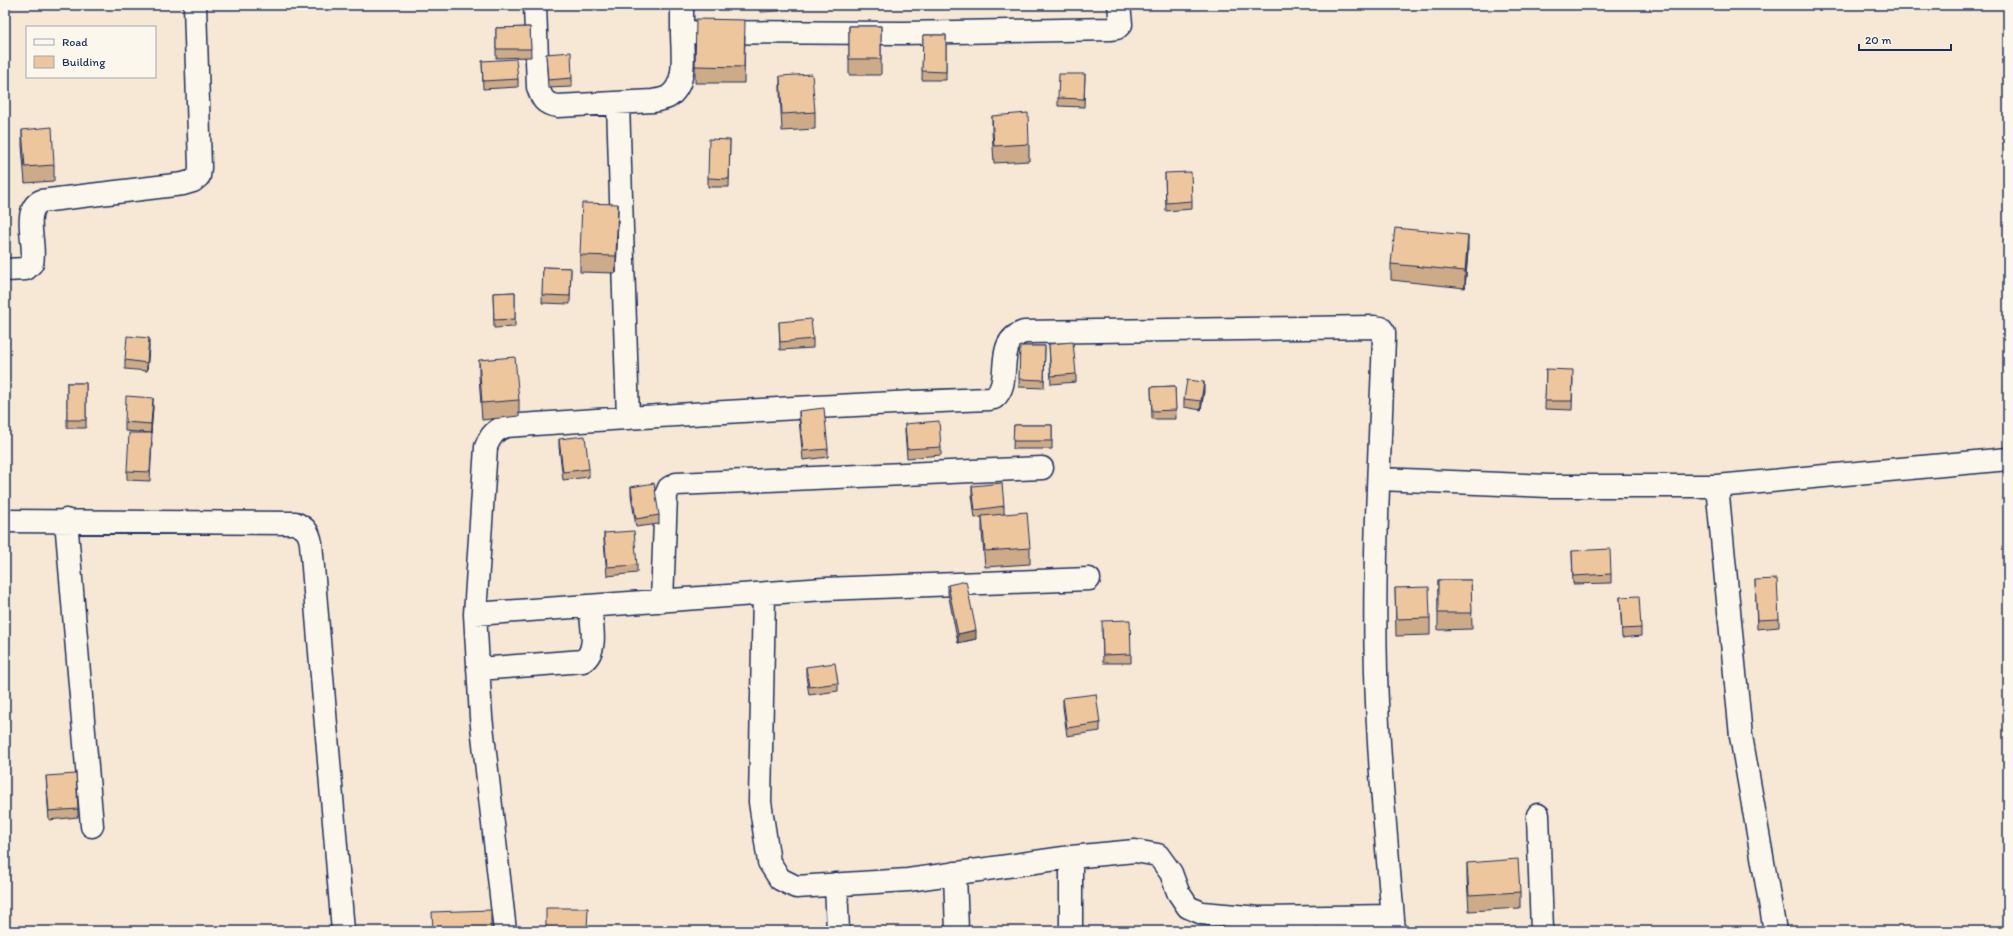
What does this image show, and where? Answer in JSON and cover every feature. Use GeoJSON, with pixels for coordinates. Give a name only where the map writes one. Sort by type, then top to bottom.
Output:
{"type":"FeatureCollection","features":[{"type":"Feature","properties":{"kind":"street"},"geometry":{"type":"LineString","coordinates":[[5,270],[26,269],[32,264],[31,213],[35,204],[41,201],[182,184],[193,181],[199,176],[200,167],[195,5]]}},
{"type":"Feature","properties":{"kind":"street"},"geometry":{"type":"LineString","coordinates":[[534,5],[538,87],[542,99],[548,104],[558,106],[653,101],[667,98],[678,88],[681,77],[682,5]]}},
{"type":"Feature","properties":{"kind":"street"},"geometry":{"type":"LineString","coordinates":[[682,32],[903,33],[1111,29],[1117,28],[1120,24],[1119,5]]}},
{"type":"Feature","properties":{"kind":"street"},"geometry":{"type":"LineString","coordinates":[[618,103],[628,418]]}},
{"type":"Feature","properties":{"kind":"street"},"geometry":{"type":"LineString","coordinates":[[505,931],[481,717],[475,614],[486,447],[490,437],[497,430],[506,426],[628,418],[994,398],[1000,390],[1007,349],[1011,340],[1017,334],[1024,332],[1374,327],[1381,328],[1384,332],[1375,598],[1376,673],[1393,923],[1259,918],[1202,913],[1188,907],[1158,855],[1135,851],[908,880],[796,887],[780,880],[769,862],[760,802],[764,594]]}},
{"type":"Feature","properties":{"kind":"street"},"geometry":{"type":"LineString","coordinates":[[1379,479],[1549,486],[1717,486],[2008,459]]}},
{"type":"Feature","properties":{"kind":"street"},"geometry":{"type":"LineString","coordinates":[[662,601],[666,495],[669,488],[676,484],[1042,468]]}},
{"type":"Feature","properties":{"kind":"street"},"geometry":{"type":"LineString","coordinates":[[1717,486],[1741,736],[1776,931]]}},
{"type":"Feature","properties":{"kind":"street"},"geometry":{"type":"LineString","coordinates":[[66,520],[92,826]]}},
{"type":"Feature","properties":{"kind":"street"},"geometry":{"type":"LineString","coordinates":[[5,521],[66,520],[295,523],[305,528],[309,534],[311,544],[343,931]]}},
{"type":"Feature","properties":{"kind":"street"},"geometry":{"type":"LineString","coordinates":[[475,614],[824,589],[1089,579]]}},
{"type":"Feature","properties":{"kind":"street"},"geometry":{"type":"LineString","coordinates":[[478,669],[583,661],[589,657],[592,645],[590,606]]}},
{"type":"Feature","properties":{"kind":"street"},"geometry":{"type":"LineString","coordinates":[[1538,815],[1542,931]]}},
{"type":"Feature","properties":{"kind":"street"},"geometry":{"type":"LineString","coordinates":[[1071,858],[1071,931]]}},
{"type":"Feature","properties":{"kind":"street"},"geometry":{"type":"LineString","coordinates":[[955,873],[958,931]]}},
{"type":"Feature","properties":{"kind":"street"},"geometry":{"type":"LineString","coordinates":[[836,884],[838,931]]}},
{"type":"Feature","properties":{"kind":"building"},"geometry":{"type":"Polygon","coordinates":[[[696,19],[745,20],[744,67],[695,66],[696,19]]]}},
{"type":"Feature","properties":{"kind":"building"},"geometry":{"type":"Polygon","coordinates":[[[849,26],[881,26],[881,59],[849,59],[849,26]]]}},
{"type":"Feature","properties":{"kind":"building"},"geometry":{"type":"Polygon","coordinates":[[[530,27],[531,49],[496,49],[496,28],[530,27]]]}},
{"type":"Feature","properties":{"kind":"building"},"geometry":{"type":"Polygon","coordinates":[[[923,35],[946,35],[946,72],[922,71],[923,35]]]}},
{"type":"Feature","properties":{"kind":"building"},"geometry":{"type":"Polygon","coordinates":[[[571,52],[572,78],[548,80],[546,54],[571,52]]]}},
{"type":"Feature","properties":{"kind":"building"},"geometry":{"type":"Polygon","coordinates":[[[516,59],[518,79],[483,81],[482,61],[516,59]]]}},
{"type":"Feature","properties":{"kind":"building"},"geometry":{"type":"Polygon","coordinates":[[[812,74],[815,112],[782,114],[780,76],[812,74]]]}},
{"type":"Feature","properties":{"kind":"building"},"geometry":{"type":"Polygon","coordinates":[[[1059,74],[1085,74],[1084,99],[1058,98],[1059,74]]]}},
{"type":"Feature","properties":{"kind":"building"},"geometry":{"type":"Polygon","coordinates":[[[1028,113],[1029,144],[994,146],[992,116],[1028,113]]]}},
{"type":"Feature","properties":{"kind":"building"},"geometry":{"type":"Polygon","coordinates":[[[52,127],[54,165],[25,167],[22,130],[52,127]]]}},
{"type":"Feature","properties":{"kind":"building"},"geometry":{"type":"Polygon","coordinates":[[[709,139],[730,140],[729,179],[708,178],[709,139]]]}},
{"type":"Feature","properties":{"kind":"building"},"geometry":{"type":"Polygon","coordinates":[[[1191,172],[1192,201],[1166,203],[1165,173],[1191,172]]]}},
{"type":"Feature","properties":{"kind":"building"},"geometry":{"type":"Polygon","coordinates":[[[582,203],[618,204],[616,256],[580,255],[582,203]]]}},
{"type":"Feature","properties":{"kind":"building"},"geometry":{"type":"Polygon","coordinates":[[[1395,228],[1468,235],[1465,271],[1391,264],[1395,228]]]}},
{"type":"Feature","properties":{"kind":"building"},"geometry":{"type":"Polygon","coordinates":[[[543,267],[571,268],[570,296],[542,295],[543,267]]]}},
{"type":"Feature","properties":{"kind":"building"},"geometry":{"type":"Polygon","coordinates":[[[515,292],[515,319],[494,320],[493,293],[515,292]]]}},
{"type":"Feature","properties":{"kind":"building"},"geometry":{"type":"Polygon","coordinates":[[[811,319],[813,339],[780,342],[779,322],[811,319]]]}},
{"type":"Feature","properties":{"kind":"building"},"geometry":{"type":"Polygon","coordinates":[[[127,336],[149,338],[147,363],[125,360],[127,336]]]}},
{"type":"Feature","properties":{"kind":"building"},"geometry":{"type":"Polygon","coordinates":[[[1073,342],[1076,374],[1051,376],[1049,344],[1073,342]]]}},
{"type":"Feature","properties":{"kind":"building"},"geometry":{"type":"Polygon","coordinates":[[[1020,346],[1045,346],[1044,380],[1019,379],[1020,346]]]}},
{"type":"Feature","properties":{"kind":"building"},"geometry":{"type":"Polygon","coordinates":[[[515,357],[519,400],[482,403],[479,360],[515,357]]]}},
{"type":"Feature","properties":{"kind":"building"},"geometry":{"type":"Polygon","coordinates":[[[1546,369],[1573,370],[1572,401],[1545,401],[1546,369]]]}},
{"type":"Feature","properties":{"kind":"building"},"geometry":{"type":"Polygon","coordinates":[[[1187,380],[1204,382],[1201,401],[1184,399],[1187,380]]]}},
{"type":"Feature","properties":{"kind":"building"},"geometry":{"type":"Polygon","coordinates":[[[67,383],[86,383],[86,420],[67,420],[67,383]]]}},
{"type":"Feature","properties":{"kind":"building"},"geometry":{"type":"Polygon","coordinates":[[[1175,386],[1176,410],[1152,411],[1151,387],[1175,386]]]}},
{"type":"Feature","properties":{"kind":"building"},"geometry":{"type":"Polygon","coordinates":[[[126,396],[153,398],[151,424],[125,422],[126,396]]]}},
{"type":"Feature","properties":{"kind":"building"},"geometry":{"type":"Polygon","coordinates":[[[824,408],[828,449],[803,451],[799,411],[824,408]]]}},
{"type":"Feature","properties":{"kind":"building"},"geometry":{"type":"Polygon","coordinates":[[[939,421],[941,447],[907,449],[905,424],[939,421]]]}},
{"type":"Feature","properties":{"kind":"building"},"geometry":{"type":"Polygon","coordinates":[[[1014,425],[1052,425],[1052,441],[1013,441],[1014,425]]]}},
{"type":"Feature","properties":{"kind":"building"},"geometry":{"type":"Polygon","coordinates":[[[129,433],[152,433],[150,472],[127,471],[129,433]]]}},
{"type":"Feature","properties":{"kind":"building"},"geometry":{"type":"Polygon","coordinates":[[[585,436],[589,469],[563,472],[559,439],[585,436]]]}},
{"type":"Feature","properties":{"kind":"building"},"geometry":{"type":"Polygon","coordinates":[[[654,483],[659,515],[636,519],[631,487],[654,483]]]}},
{"type":"Feature","properties":{"kind":"building"},"geometry":{"type":"Polygon","coordinates":[[[1002,483],[1004,506],[975,510],[972,486],[1002,483]]]}},
{"type":"Feature","properties":{"kind":"building"},"geometry":{"type":"Polygon","coordinates":[[[1027,512],[1030,548],[985,551],[982,516],[1027,512]]]}},
{"type":"Feature","properties":{"kind":"building"},"geometry":{"type":"Polygon","coordinates":[[[634,531],[637,565],[607,567],[604,533],[634,531]]]}},
{"type":"Feature","properties":{"kind":"building"},"geometry":{"type":"Polygon","coordinates":[[[1610,549],[1611,574],[1573,576],[1572,551],[1610,549]]]}},
{"type":"Feature","properties":{"kind":"building"},"geometry":{"type":"Polygon","coordinates":[[[1777,579],[1779,619],[1757,620],[1755,580],[1777,579]]]}},
{"type":"Feature","properties":{"kind":"building"},"geometry":{"type":"Polygon","coordinates":[[[1438,580],[1471,580],[1472,613],[1438,613],[1438,580]]]}},
{"type":"Feature","properties":{"kind":"building"},"geometry":{"type":"Polygon","coordinates":[[[966,581],[976,630],[958,634],[948,585],[966,581]]]}},
{"type":"Feature","properties":{"kind":"building"},"geometry":{"type":"Polygon","coordinates":[[[1429,587],[1430,618],[1396,619],[1395,588],[1429,587]]]}},
{"type":"Feature","properties":{"kind":"building"},"geometry":{"type":"Polygon","coordinates":[[[1639,596],[1641,628],[1622,629],[1620,597],[1639,596]]]}},
{"type":"Feature","properties":{"kind":"building"},"geometry":{"type":"Polygon","coordinates":[[[1130,620],[1131,654],[1103,655],[1102,621],[1130,620]]]}},
{"type":"Feature","properties":{"kind":"building"},"geometry":{"type":"Polygon","coordinates":[[[835,663],[838,683],[809,687],[806,667],[835,663]]]}},
{"type":"Feature","properties":{"kind":"building"},"geometry":{"type":"Polygon","coordinates":[[[1096,694],[1100,723],[1067,728],[1063,698],[1096,694]]]}},
{"type":"Feature","properties":{"kind":"building"},"geometry":{"type":"Polygon","coordinates":[[[76,774],[78,809],[49,811],[46,776],[76,774]]]}},
{"type":"Feature","properties":{"kind":"building"},"geometry":{"type":"Polygon","coordinates":[[[1518,859],[1520,892],[1469,895],[1467,863],[1518,859]]]}},
{"type":"Feature","properties":{"kind":"building"},"geometry":{"type":"Polygon","coordinates":[[[546,908],[588,908],[587,931],[546,931],[546,908]]]}},
{"type":"Feature","properties":{"kind":"building"},"geometry":{"type":"Polygon","coordinates":[[[491,910],[491,931],[433,931],[432,912],[491,910]]]}}]}
